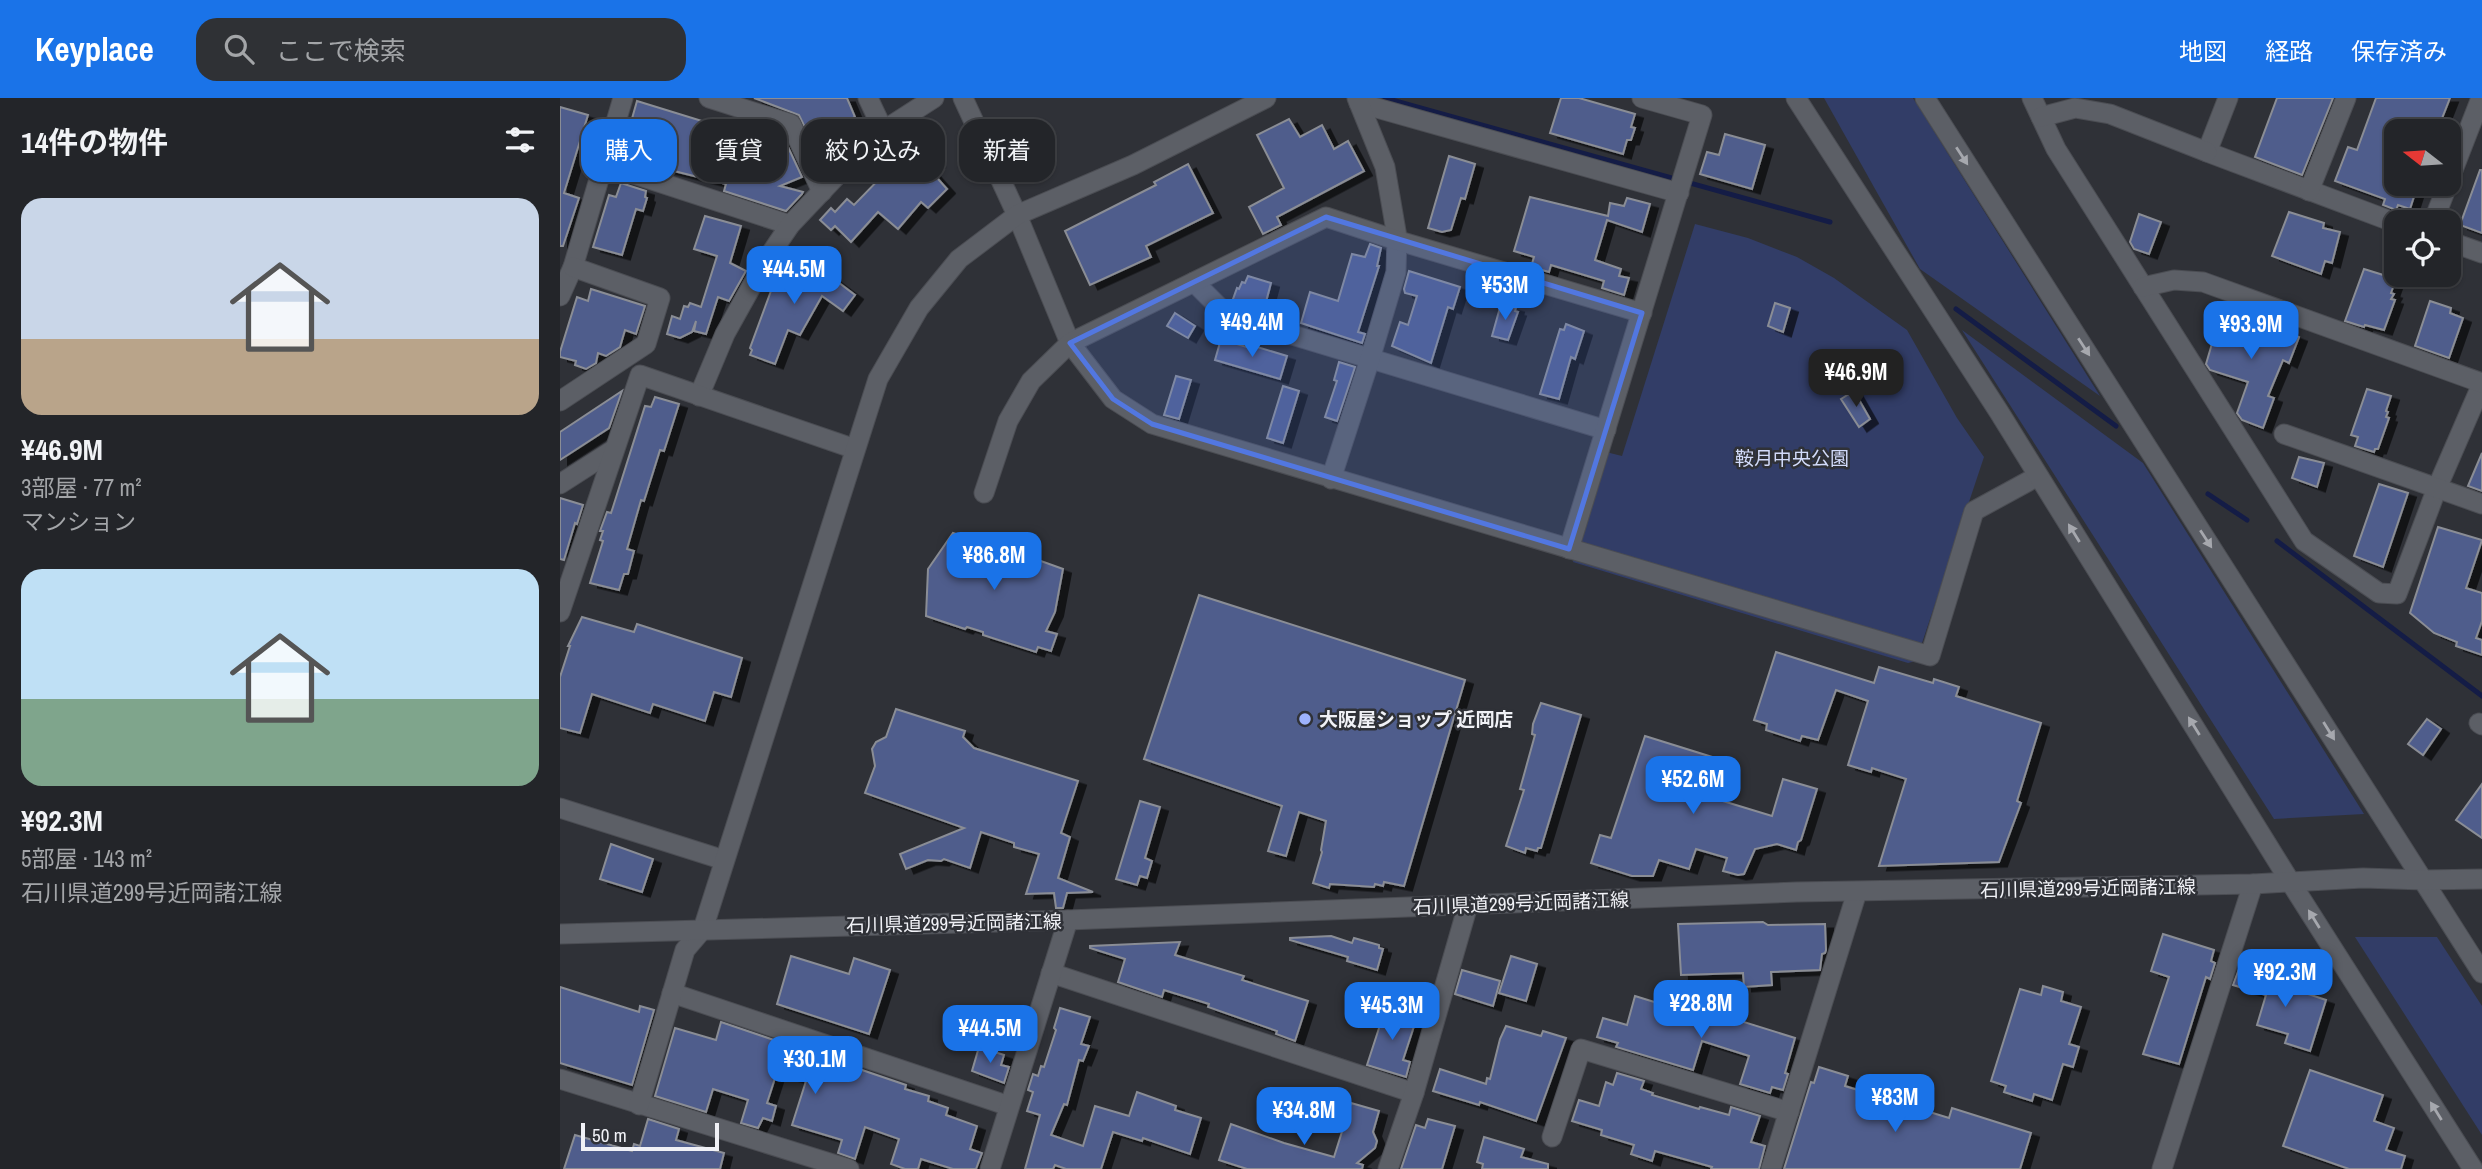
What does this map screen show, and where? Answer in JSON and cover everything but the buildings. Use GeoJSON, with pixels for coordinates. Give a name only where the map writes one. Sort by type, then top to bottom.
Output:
{"type":"FeatureCollection","features":[{"type":"Feature","properties":{"kind":"street"},"geometry":{"type":"LineString","coordinates":[[617,119],[623,98]]}},
{"type":"Feature","properties":{"kind":"street"},"geometry":{"type":"LineString","coordinates":[[709,98],[791,124],[822,192]]}},
{"type":"Feature","properties":{"kind":"street"},"geometry":{"type":"LineString","coordinates":[[868,98],[878,119]]}},
{"type":"Feature","properties":{"kind":"street"},"geometry":{"type":"LineString","coordinates":[[903,119],[934,98]]}},
{"type":"Feature","properties":{"kind":"street"},"geometry":{"type":"LineString","coordinates":[[963,98],[1017,215],[1070,343],[1113,399],[1152,424],[1930,656],[1974,511],[2038,476]]}},
{"type":"Feature","properties":{"kind":"street"},"geometry":{"type":"LineString","coordinates":[[639,1105],[685,950],[703,929],[878,379],[919,308],[959,259],[1017,215],[1133,165],[1266,98]]}},
{"type":"Feature","properties":{"kind":"street"},"geometry":{"type":"LineString","coordinates":[[1569,549],[1702,115],[1642,98]]}},
{"type":"Feature","properties":{"kind":"street"},"geometry":{"type":"LineString","coordinates":[[1796,98],[2038,476],[2473,1169]]}},
{"type":"Feature","properties":{"kind":"street"},"geometry":{"type":"LineString","coordinates":[[1925,98],[2482,973]]}},
{"type":"Feature","properties":{"kind":"street"},"geometry":{"type":"LineString","coordinates":[[2032,98],[2056,149],[2143,287],[2304,541],[2379,593],[2398,594],[2482,383],[2203,282],[2174,280],[2143,287]]}},
{"type":"Feature","properties":{"kind":"street"},"geometry":{"type":"LineString","coordinates":[[2207,152],[2228,98]]}},
{"type":"Feature","properties":{"kind":"street"},"geometry":{"type":"LineString","coordinates":[[2309,191],[2346,98]]}},
{"type":"Feature","properties":{"kind":"street"},"geometry":{"type":"LineString","coordinates":[[2461,150],[2481,98]]}},
{"type":"Feature","properties":{"kind":"street"},"geometry":{"type":"LineString","coordinates":[[1358,101],[1679,193]]}},
{"type":"Feature","properties":{"kind":"street"},"geometry":{"type":"LineString","coordinates":[[1331,479],[1396,272],[1396,240],[1385,167],[1358,101]]}},
{"type":"Feature","properties":{"kind":"street"},"geometry":{"type":"LineString","coordinates":[[2041,117],[2075,108],[2106,105],[2207,152],[2384,219]]}},
{"type":"Feature","properties":{"kind":"street"},"geometry":{"type":"LineString","coordinates":[[560,296],[573,267],[598,182]]}},
{"type":"Feature","properties":{"kind":"street"},"geometry":{"type":"LineString","coordinates":[[658,182],[790,225]]}},
{"type":"Feature","properties":{"kind":"street"},"geometry":{"type":"LineString","coordinates":[[699,396],[725,334],[765,262],[790,225],[832,182]]}},
{"type":"Feature","properties":{"kind":"street"},"geometry":{"type":"LineString","coordinates":[[984,493],[1008,421],[1031,381],[1070,343],[1326,217],[1642,313]]}},
{"type":"Feature","properties":{"kind":"street"},"geometry":{"type":"LineString","coordinates":[[2461,246],[2482,253]]}},
{"type":"Feature","properties":{"kind":"street"},"geometry":{"type":"LineString","coordinates":[[560,401],[646,344],[660,298],[573,267]]}},
{"type":"Feature","properties":{"kind":"street"},"geometry":{"type":"LineString","coordinates":[[1194,282],[1224,312],[1255,324],[1606,430]]}},
{"type":"Feature","properties":{"kind":"street"},"geometry":{"type":"LineString","coordinates":[[560,612],[640,375],[855,449]]}},
{"type":"Feature","properties":{"kind":"street"},"geometry":{"type":"LineString","coordinates":[[2284,434],[2482,504]]}},
{"type":"Feature","properties":{"kind":"street"},"geometry":{"type":"LineString","coordinates":[[560,484],[613,450]]}},
{"type":"Feature","properties":{"kind":"street"},"geometry":{"type":"LineString","coordinates":[[560,807],[724,860]]}},
{"type":"Feature","properties":{"kind":"street","name":"石川県道299号近岡諸江線"},"geometry":{"type":"LineString","coordinates":[[560,934],[1068,920],[1797,892],[2253,884],[2363,878],[2482,879]]}},
{"type":"Feature","properties":{"kind":"street"},"geometry":{"type":"LineString","coordinates":[[2162,1169],[2253,884]]}},
{"type":"Feature","properties":{"kind":"street"},"geometry":{"type":"LineString","coordinates":[[1771,1169],[1857,892]]}},
{"type":"Feature","properties":{"kind":"street"},"geometry":{"type":"LineString","coordinates":[[1388,1169],[1414,1093],[1468,905]]}},
{"type":"Feature","properties":{"kind":"street"},"geometry":{"type":"LineString","coordinates":[[990,1169],[1068,920]]}},
{"type":"Feature","properties":{"kind":"street"},"geometry":{"type":"LineString","coordinates":[[1051,973],[1414,1093]]}},
{"type":"Feature","properties":{"kind":"street"},"geometry":{"type":"LineString","coordinates":[[672,993],[1009,1106]]}},
{"type":"Feature","properties":{"kind":"street"},"geometry":{"type":"LineString","coordinates":[[1552,1138],[1581,1049],[1789,1112]]}},
{"type":"Feature","properties":{"kind":"street"},"geometry":{"type":"LineString","coordinates":[[560,1079],[849,1169]]}},
{"type":"Feature","properties":{"kind":"highlighted area"},"geometry":{"type":"Polygon","coordinates":[[[1326,217],[1642,313],[1569,549],[1152,424],[1113,399],[1070,343],[1326,217]]]}},
{"type":"Feature","properties":{"kind":"green space"},"geometry":{"type":"Polygon","coordinates":[[[1824,98],[1913,98],[2100,396],[1920,269],[1824,98]]]}},
{"type":"Feature","properties":{"kind":"green space","name":"鞍月中央公園"},"geometry":{"type":"Polygon","coordinates":[[[1695,224],[1748,238],[1797,257],[1834,278],[1907,330],[1957,418],[1984,457],[1916,661],[1908,663],[1573,562],[1606,452],[1622,456],[1695,224]]]}},
{"type":"Feature","properties":{"kind":"green space"},"geometry":{"type":"Polygon","coordinates":[[[1962,330],[2143,463],[2364,814],[2274,819],[1962,330]]]}},
{"type":"Feature","properties":{"kind":"green space"},"geometry":{"type":"Polygon","coordinates":[[[2355,937],[2437,937],[2482,1006],[2482,1135],[2355,937]]]}},
{"type":"Feature","properties":{"kind":"waterway"},"geometry":{"type":"LineString","coordinates":[[1385,98],[1830,222]]}},
{"type":"Feature","properties":{"kind":"waterway"},"geometry":{"type":"LineString","coordinates":[[1956,309],[2116,426]]}},
{"type":"Feature","properties":{"kind":"waterway"},"geometry":{"type":"LineString","coordinates":[[2208,494],[2247,520]]}},
{"type":"Feature","properties":{"kind":"waterway"},"geometry":{"type":"LineString","coordinates":[[2277,541],[2482,696]]}},
{"type":"Feature","properties":{"kind":"place","name":"大阪屋ショップ 近岡店"},"geometry":{"type":"Point","coordinates":[1305,719]}}]}
